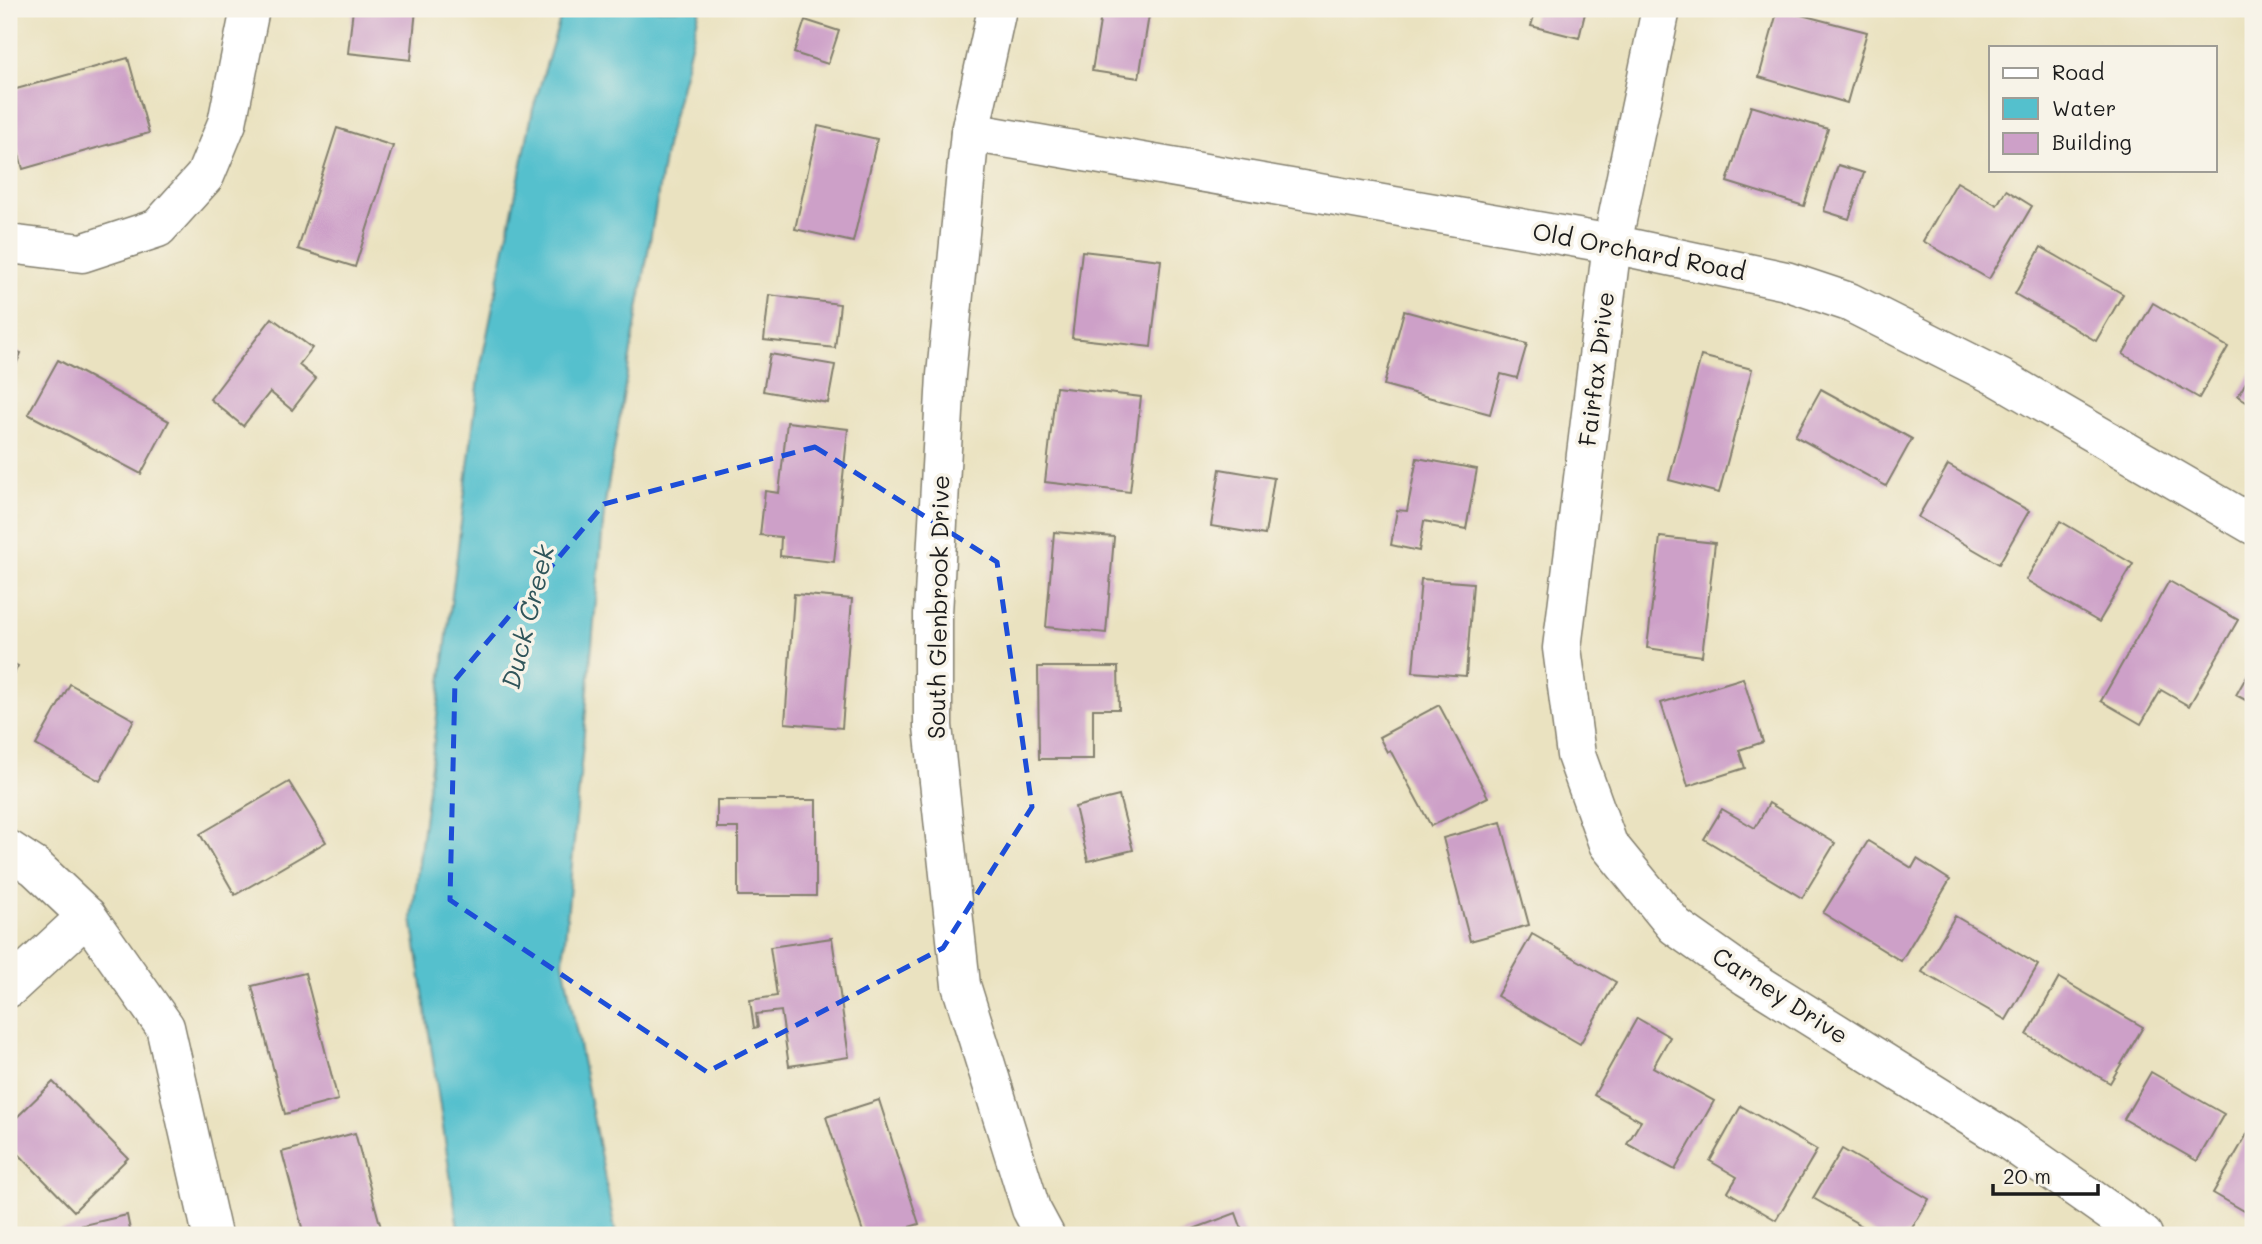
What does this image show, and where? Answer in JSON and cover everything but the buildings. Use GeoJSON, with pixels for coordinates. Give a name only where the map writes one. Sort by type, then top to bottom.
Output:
{"type":"FeatureCollection","features":[{"type":"Feature","properties":{"kind":"street"},"geometry":{"type":"LineString","coordinates":[[9,244],[82,253],[158,228],[205,176],[227,123],[250,9]]}},
{"type":"Feature","properties":{"kind":"street","name":"South Glenbrook Drive"},"geometry":{"type":"LineString","coordinates":[[997,9],[971,132],[946,375],[933,614],[933,726],[961,985],[1031,1209],[1045,1235]]}},
{"type":"Feature","properties":{"kind":"street","name":"Fairfax Drive"},"geometry":{"type":"LineString","coordinates":[[1562,648],[1612,244],[1661,9]]}},
{"type":"Feature","properties":{"kind":"street","name":"Old Orchard Road"},"geometry":{"type":"LineString","coordinates":[[971,132],[1612,244],[1786,281],[1849,302],[2000,378],[2253,525]]}},
{"type":"Feature","properties":{"kind":"street","name":"Carney Drive"},"geometry":{"type":"LineString","coordinates":[[1562,648],[1576,755],[1608,844],[1675,926],[1746,977],[2008,1140],[2143,1235]]}},
{"type":"Feature","properties":{"kind":"street"},"geometry":{"type":"LineString","coordinates":[[9,850],[35,867],[87,916],[165,1027],[212,1235]]}},
{"type":"Feature","properties":{"kind":"street"},"geometry":{"type":"LineString","coordinates":[[9,988],[87,916]]}},
{"type":"Feature","properties":{"kind":"highlighted area"},"geometry":{"type":"Polygon","coordinates":[[[815,447],[997,562],[1032,807],[943,948],[707,1072],[450,900],[455,680],[604,504],[815,447]]]}},
{"type":"Feature","properties":{"kind":"water","name":"Duck Creek"},"geometry":{"type":"Polygon","coordinates":[[[563,9],[700,9],[667,141],[605,503],[563,962],[616,1235],[459,1235],[412,918],[480,370],[533,109],[563,9]]]}}]}
